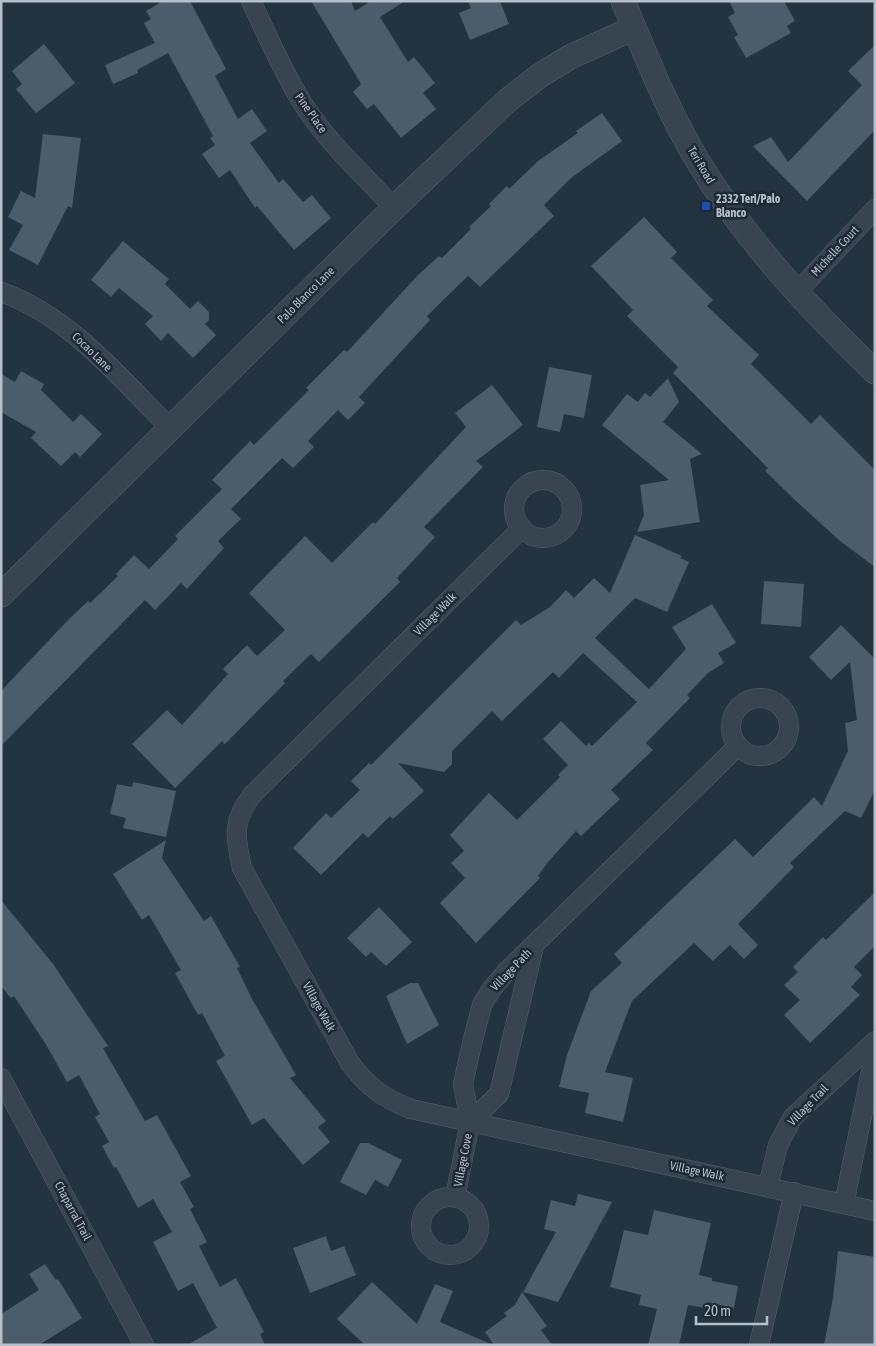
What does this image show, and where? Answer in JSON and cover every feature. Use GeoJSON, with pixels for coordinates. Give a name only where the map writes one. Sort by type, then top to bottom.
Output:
{"type":"FeatureCollection","features":[{"type":"Feature","properties":{"kind":"street","name":"Pine Place"},"geometry":{"type":"LineString","coordinates":[[251,1],[288,78],[306,108],[328,137],[394,208]]}},
{"type":"Feature","properties":{"kind":"street","name":"Teri Road"},"geometry":{"type":"LineString","coordinates":[[623,1],[679,128],[698,162],[742,227],[796,292],[875,372]]}},
{"type":"Feature","properties":{"kind":"street","name":"Palo Blanco Lane"},"geometry":{"type":"LineString","coordinates":[[1,594],[394,208],[508,100],[539,76],[570,57],[634,28]]}},
{"type":"Feature","properties":{"kind":"street","name":"Michelle Court"},"geometry":{"type":"LineString","coordinates":[[796,292],[875,209]]}},
{"type":"Feature","properties":{"kind":"street","name":"Cocao Lane"},"geometry":{"type":"LineString","coordinates":[[1,292],[37,308],[73,333],[171,429]]}},
{"type":"Feature","properties":{"kind":"street","name":"Village Walk"},"geometry":{"type":"LineString","coordinates":[[522,528],[260,787],[246,804],[238,819],[236,831],[242,868],[350,1063],[361,1079],[376,1093],[391,1102],[411,1109],[875,1211]]}},
{"type":"Feature","properties":{"kind":"street"},"geometry":{"type":"LineString","coordinates":[[534,946],[738,746]]}},
{"type":"Feature","properties":{"kind":"street","name":"Village Path"},"geometry":{"type":"LineString","coordinates":[[470,1122],[499,1094],[534,946]]}},
{"type":"Feature","properties":{"kind":"street","name":"Village Path"},"geometry":{"type":"LineString","coordinates":[[470,1122],[463,1084],[482,1005],[491,990],[506,972],[534,946]]}},
{"type":"Feature","properties":{"kind":"street","name":"Village Trail"},"geometry":{"type":"LineString","coordinates":[[768,1186],[778,1145],[793,1117],[875,1041]]}},
{"type":"Feature","properties":{"kind":"street"},"geometry":{"type":"LineString","coordinates":[[844,1204],[875,1052]]}},
{"type":"Feature","properties":{"kind":"street","name":"Chaparral Trail"},"geometry":{"type":"LineString","coordinates":[[1,1078],[139,1343]]}},
{"type":"Feature","properties":{"kind":"street","name":"Village Cove"},"geometry":{"type":"LineString","coordinates":[[455,1198],[470,1122]]}},
{"type":"Feature","properties":{"kind":"street"},"geometry":{"type":"LineString","coordinates":[[759,1345],[794,1192]]}},
{"type":"Feature","properties":{"kind":"building"},"geometry":{"type":"Polygon","coordinates":[[[163,1],[190,1],[226,69],[215,76],[238,119],[252,109],[267,131],[250,143],[279,183],[283,179],[303,202],[312,195],[331,218],[294,250],[257,206],[255,208],[230,170],[219,178],[202,154],[215,145],[210,138],[213,136],[168,53],[137,70],[138,73],[113,84],[105,65],[155,43],[144,23],[151,19],[146,11],[163,1]]]}},
{"type":"Feature","properties":{"kind":"building"},"geometry":{"type":"Polygon","coordinates":[[[311,1],[351,1],[355,11],[371,1],[405,1],[380,17],[408,62],[414,57],[435,83],[423,93],[436,109],[401,138],[374,104],[367,109],[353,92],[361,84],[311,1]]]}},
{"type":"Feature","properties":{"kind":"building"},"geometry":{"type":"Polygon","coordinates":[[[468,1],[500,1],[509,24],[470,40],[459,13],[471,8],[468,1]]]}},
{"type":"Feature","properties":{"kind":"building"},"geometry":{"type":"Polygon","coordinates":[[[729,1],[784,1],[795,21],[787,26],[791,33],[746,58],[734,37],[738,35],[728,17],[735,13],[729,1]]]}},
{"type":"Feature","properties":{"kind":"building"},"geometry":{"type":"Polygon","coordinates":[[[44,44],[75,83],[36,113],[16,89],[22,84],[12,71],[44,44]]]}},
{"type":"Feature","properties":{"kind":"building"},"geometry":{"type":"Polygon","coordinates":[[[875,45],[875,130],[807,201],[753,146],[771,137],[788,162],[862,85],[848,71],[875,45]]]}},
{"type":"Feature","properties":{"kind":"building"},"geometry":{"type":"Polygon","coordinates":[[[602,113],[622,141],[571,178],[544,205],[554,216],[480,287],[468,276],[427,316],[430,320],[359,397],[365,403],[348,420],[338,410],[308,441],[314,447],[293,468],[282,458],[231,509],[241,519],[218,541],[224,548],[187,589],[181,583],[155,610],[145,600],[1,746],[1,691],[69,619],[88,601],[90,603],[118,576],[116,574],[134,555],[149,569],[178,539],[175,536],[222,489],[212,480],[250,441],[254,445],[309,390],[306,388],[344,350],[347,352],[418,275],[439,256],[442,258],[471,229],[469,227],[491,206],[489,204],[507,186],[509,189],[538,161],[578,133],[576,131],[602,113]]]}},
{"type":"Feature","properties":{"kind":"building"},"geometry":{"type":"Polygon","coordinates":[[[43,134],[81,138],[72,208],[68,206],[38,265],[9,250],[23,225],[8,217],[21,191],[35,198],[43,134]]]}},
{"type":"Feature","properties":{"kind":"building"},"geometry":{"type":"Polygon","coordinates":[[[644,217],[677,252],[671,258],[713,300],[707,306],[759,355],[751,364],[811,424],[820,415],[875,470],[875,567],[840,541],[765,471],[768,468],[673,373],[678,367],[627,316],[633,310],[591,266],[644,217]]]}},
{"type":"Feature","properties":{"kind":"building"},"geometry":{"type":"Polygon","coordinates":[[[123,241],[169,279],[165,284],[190,309],[198,301],[209,312],[209,320],[205,324],[216,335],[193,358],[168,333],[161,341],[145,324],[153,316],[119,288],[111,297],[91,280],[123,241]]]}},
{"type":"Feature","properties":{"kind":"building"},"geometry":{"type":"Polygon","coordinates":[[[549,367],[592,375],[584,418],[564,414],[560,432],[537,427],[549,367]]]}},
{"type":"Feature","properties":{"kind":"building"},"geometry":{"type":"Polygon","coordinates":[[[21,371],[44,384],[41,390],[73,422],[81,414],[102,434],[80,457],[75,452],[61,466],[31,438],[36,432],[1,412],[1,374],[15,382],[21,371]]]}},
{"type":"Feature","properties":{"kind":"building"},"geometry":{"type":"Polygon","coordinates":[[[668,378],[679,402],[663,422],[702,454],[690,459],[700,522],[637,532],[644,515],[640,485],[669,480],[602,425],[627,394],[638,402],[645,393],[650,397],[668,378]]]}},
{"type":"Feature","properties":{"kind":"building"},"geometry":{"type":"Polygon","coordinates":[[[492,385],[523,425],[476,461],[483,467],[424,527],[435,537],[397,578],[400,582],[319,662],[311,654],[283,681],[285,683],[225,744],[222,741],[175,788],[132,744],[167,710],[182,725],[228,674],[223,669],[247,645],[257,656],[285,630],[249,593],[305,536],[332,563],[373,522],[375,524],[466,427],[455,413],[492,385]]]}},
{"type":"Feature","properties":{"kind":"building"},"geometry":{"type":"Polygon","coordinates":[[[635,535],[682,556],[680,558],[689,562],[667,612],[635,598],[595,638],[649,689],[686,649],[672,627],[712,604],[736,643],[718,653],[724,663],[708,673],[687,695],[690,698],[646,743],[653,750],[611,790],[620,799],[581,836],[576,831],[548,862],[538,876],[540,878],[476,943],[440,903],[465,878],[451,863],[464,851],[450,835],[489,793],[517,820],[560,777],[558,775],[568,765],[543,739],[561,721],[586,746],[589,743],[592,746],[637,702],[583,653],[559,678],[553,672],[502,721],[492,711],[452,751],[452,764],[444,772],[398,763],[424,791],[393,819],[390,816],[368,838],[363,833],[321,875],[293,848],[326,813],[331,818],[360,790],[351,781],[369,763],[371,765],[516,620],[521,625],[550,607],[566,590],[574,598],[594,578],[610,593],[635,535]]]}},
{"type":"Feature","properties":{"kind":"building"},"geometry":{"type":"Polygon","coordinates":[[[764,581],[804,584],[801,627],[761,624],[764,581]]]}},
{"type":"Feature","properties":{"kind":"building"},"geometry":{"type":"Polygon","coordinates":[[[841,625],[875,659],[875,790],[861,818],[845,811],[790,863],[794,867],[738,924],[758,945],[744,959],[730,945],[713,961],[694,943],[632,1001],[605,1072],[633,1078],[623,1122],[585,1113],[589,1093],[559,1087],[567,1055],[591,991],[622,963],[614,954],[735,839],[753,857],[814,797],[822,806],[848,751],[845,723],[857,720],[850,662],[831,680],[809,657],[841,625]]]}},
{"type":"Feature","properties":{"kind":"building"},"geometry":{"type":"Polygon","coordinates":[[[133,782],[176,791],[166,837],[123,828],[126,818],[110,814],[117,784],[132,787],[133,782]]]}},
{"type":"Feature","properties":{"kind":"building"},"geometry":{"type":"Polygon","coordinates":[[[166,840],[162,858],[204,921],[211,916],[240,967],[237,968],[252,999],[296,1075],[290,1078],[326,1121],[318,1127],[330,1142],[303,1165],[264,1118],[252,1125],[216,1061],[225,1056],[202,1013],[198,1015],[175,973],[181,970],[149,915],[142,920],[113,874],[166,840]]]}},
{"type":"Feature","properties":{"kind":"building"},"geometry":{"type":"Polygon","coordinates":[[[875,892],[875,946],[854,967],[862,975],[851,987],[860,995],[810,1043],[784,1015],[800,1000],[784,985],[798,972],[793,967],[823,937],[826,940],[875,892]]]}},
{"type":"Feature","properties":{"kind":"building"},"geometry":{"type":"Polygon","coordinates":[[[1,900],[53,964],[108,1046],[103,1048],[145,1121],[157,1115],[191,1176],[180,1182],[194,1207],[190,1209],[207,1242],[199,1246],[220,1287],[236,1278],[264,1332],[260,1334],[265,1345],[187,1345],[217,1328],[193,1283],[178,1291],[153,1242],[172,1232],[153,1199],[138,1208],[116,1167],[114,1168],[102,1146],[109,1142],[95,1117],[100,1114],[79,1075],[67,1082],[45,1043],[14,996],[11,998],[1,986],[1,900]]]}},
{"type":"Feature","properties":{"kind":"building"},"geometry":{"type":"Polygon","coordinates":[[[379,907],[412,942],[386,966],[371,952],[366,957],[347,938],[379,907]]]}},
{"type":"Feature","properties":{"kind":"building"},"geometry":{"type":"Polygon","coordinates":[[[410,983],[418,983],[439,1025],[407,1044],[386,996],[410,983]]]}},
{"type":"Feature","properties":{"kind":"building"},"geometry":{"type":"Polygon","coordinates":[[[360,1143],[368,1143],[402,1160],[388,1187],[375,1180],[366,1195],[340,1182],[360,1143]]]}},
{"type":"Feature","properties":{"kind":"building"},"geometry":{"type":"Polygon","coordinates":[[[578,1194],[612,1202],[558,1302],[523,1292],[556,1232],[544,1229],[551,1200],[575,1206],[578,1194]]]}},
{"type":"Feature","properties":{"kind":"building"},"geometry":{"type":"Polygon","coordinates":[[[654,1210],[711,1223],[699,1275],[712,1278],[712,1281],[738,1286],[734,1308],[707,1302],[706,1308],[688,1305],[679,1345],[648,1345],[657,1309],[639,1305],[641,1295],[610,1287],[624,1230],[648,1235],[654,1210]]]}},
{"type":"Feature","properties":{"kind":"building"},"geometry":{"type":"Polygon","coordinates":[[[326,1236],[331,1251],[344,1246],[356,1275],[310,1293],[293,1248],[326,1236]]]}},
{"type":"Feature","properties":{"kind":"building"},"geometry":{"type":"Polygon","coordinates":[[[838,1251],[875,1257],[875,1345],[824,1345],[833,1298],[838,1251]]]}},
{"type":"Feature","properties":{"kind":"building"},"geometry":{"type":"Polygon","coordinates":[[[45,1264],[56,1280],[58,1279],[82,1318],[39,1345],[1,1345],[1,1314],[39,1290],[29,1274],[45,1264]]]}},
{"type":"Feature","properties":{"kind":"building"},"geometry":{"type":"Polygon","coordinates":[[[372,1282],[417,1324],[435,1284],[453,1291],[440,1322],[493,1345],[365,1345],[337,1319],[372,1282]]]}},
{"type":"Feature","properties":{"kind":"building"},"geometry":{"type":"Polygon","coordinates":[[[522,1292],[547,1326],[541,1330],[552,1345],[494,1345],[485,1332],[507,1316],[504,1313],[515,1305],[522,1292]]]}},
{"type":"Feature","properties":{"kind":"place","name":"2332 Teri/Palo Blanco"},"geometry":{"type":"Point","coordinates":[706,206]}}]}
